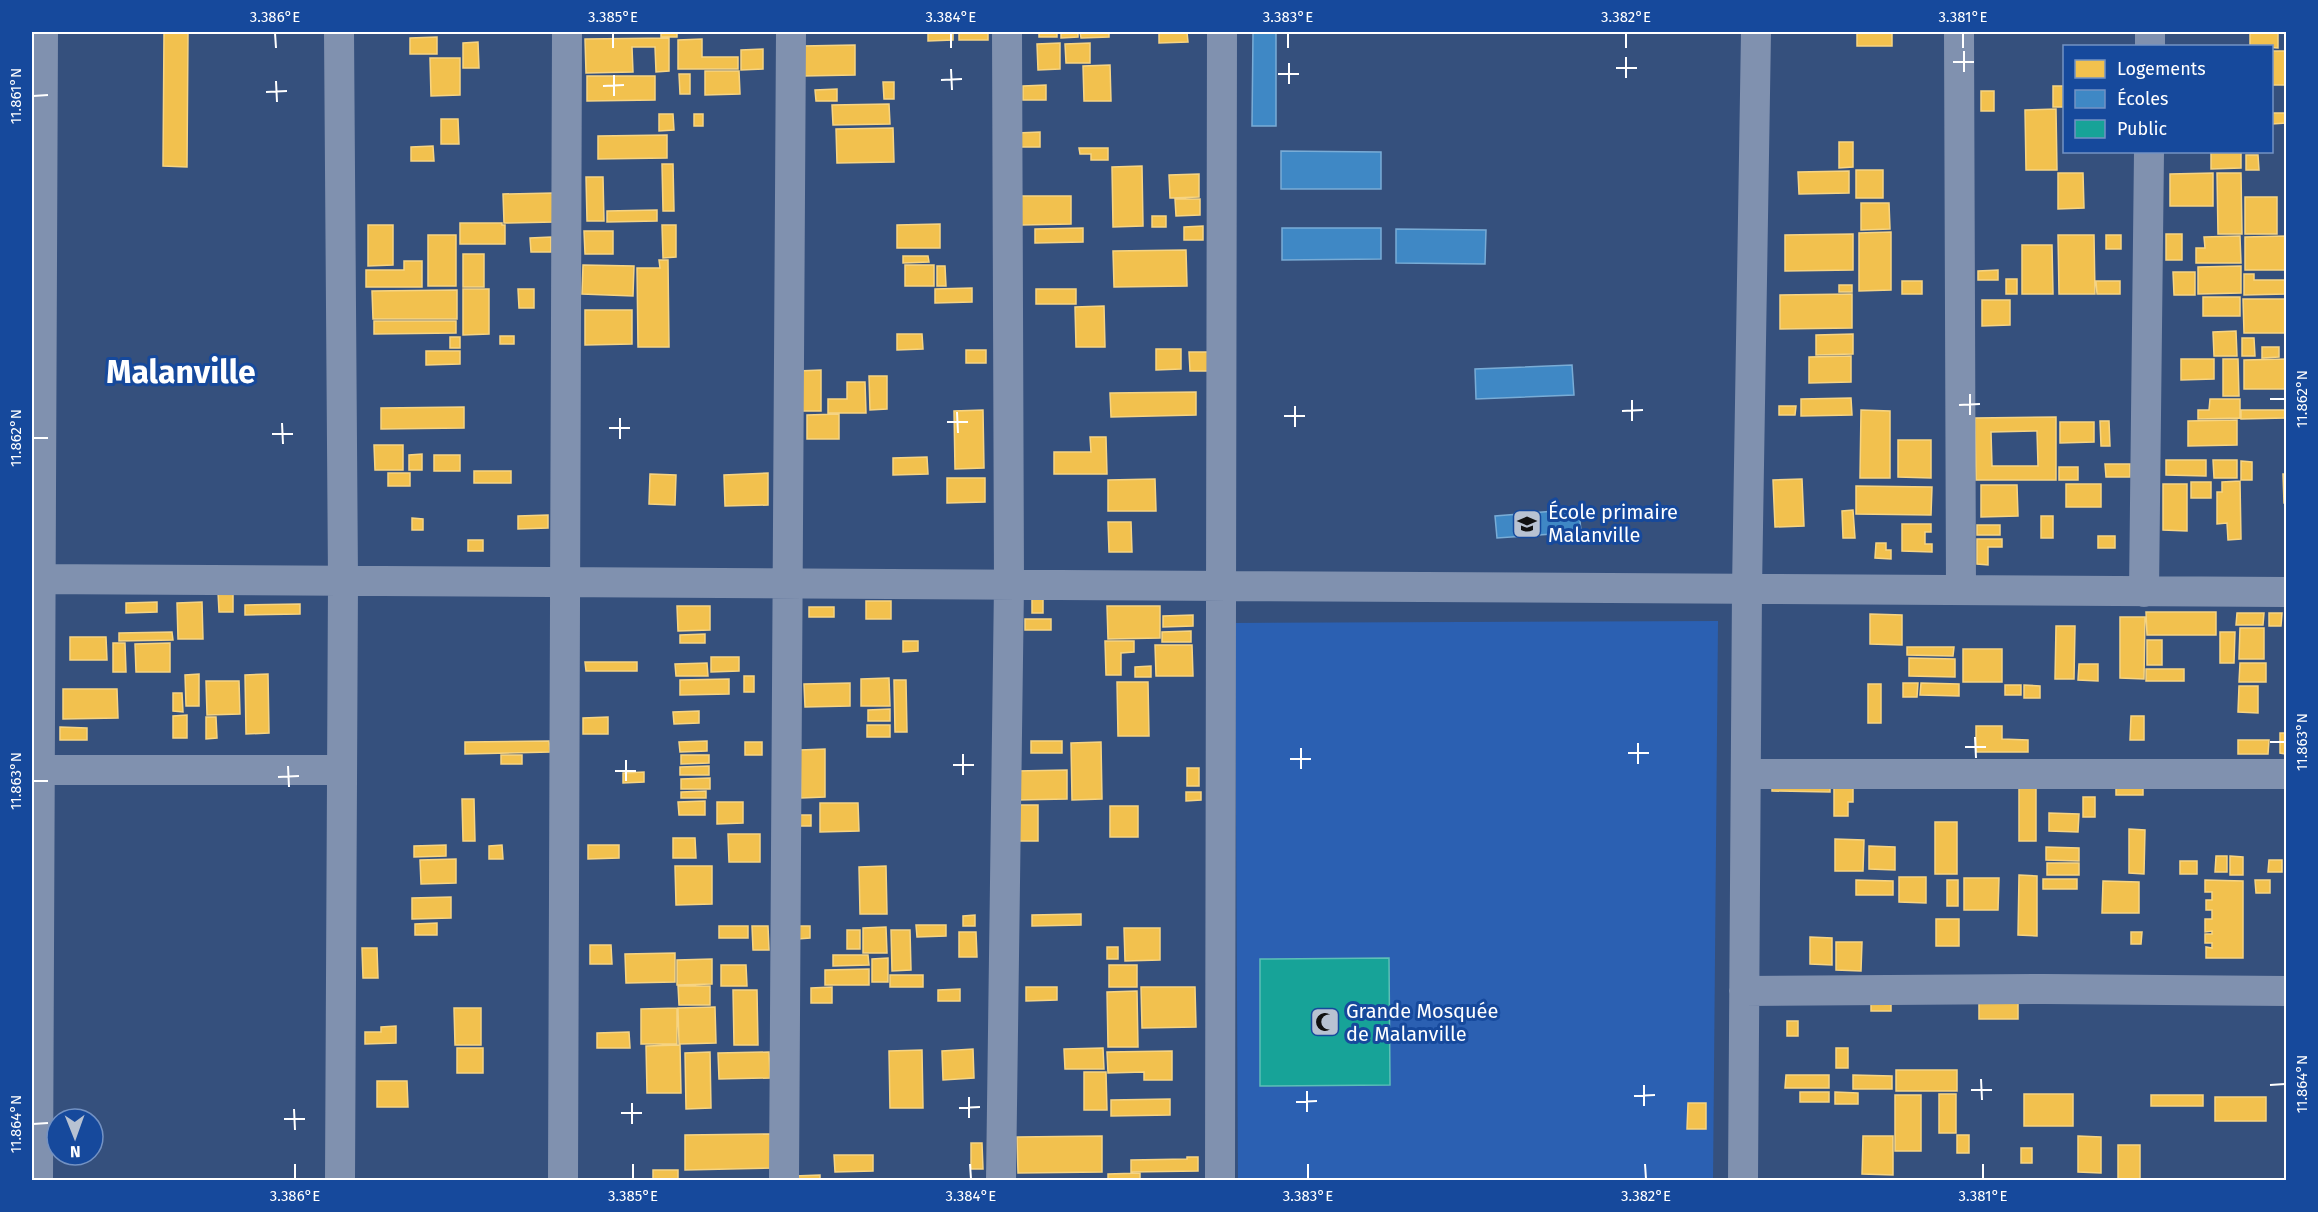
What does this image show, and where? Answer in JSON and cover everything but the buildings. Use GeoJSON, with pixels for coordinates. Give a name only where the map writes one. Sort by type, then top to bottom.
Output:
{"type":"FeatureCollection","features":[{"type":"Feature","properties":{"kind":"street"},"geometry":{"type":"LineString","coordinates":[[38,1180],[40,770],[36,579],[43,32]]}},
{"type":"Feature","properties":{"kind":"street"},"geometry":{"type":"LineString","coordinates":[[339,32],[343,581],[339,1180]]}},
{"type":"Feature","properties":{"kind":"street"},"geometry":{"type":"LineString","coordinates":[[563,1180],[567,32]]}},
{"type":"Feature","properties":{"kind":"street"},"geometry":{"type":"LineString","coordinates":[[784,1180],[791,32]]}},
{"type":"Feature","properties":{"kind":"street"},"geometry":{"type":"LineString","coordinates":[[1001,1180],[1009,585],[1007,32]]}},
{"type":"Feature","properties":{"kind":"street"},"geometry":{"type":"LineString","coordinates":[[1220,1180],[1222,32]]}},
{"type":"Feature","properties":{"kind":"street"},"geometry":{"type":"LineString","coordinates":[[1743,1180],[1756,32]]}},
{"type":"Feature","properties":{"kind":"street"},"geometry":{"type":"LineString","coordinates":[[1959,32],[1961,590]]}},
{"type":"Feature","properties":{"kind":"street"},"geometry":{"type":"LineString","coordinates":[[2144,592],[2149,153]]}},
{"type":"Feature","properties":{"kind":"street"},"geometry":{"type":"LineString","coordinates":[[36,579],[2286,592]]}},
{"type":"Feature","properties":{"kind":"street"},"geometry":{"type":"LineString","coordinates":[[40,770],[342,770]]}},
{"type":"Feature","properties":{"kind":"street"},"geometry":{"type":"LineString","coordinates":[[1747,774],[2286,774]]}},
{"type":"Feature","properties":{"kind":"street"},"geometry":{"type":"LineString","coordinates":[[1744,991],[2033,989],[2286,991]]}},
{"type":"Feature","properties":{"kind":"shaded area"},"geometry":{"type":"Polygon","coordinates":[[[1718,621],[1713,1180],[1238,1180],[1235,623],[1718,621]]]}},
{"type":"Feature","properties":{"kind":"place","name":"École primaire Malanville"},"geometry":{"type":"Point","coordinates":[1527,524]}},
{"type":"Feature","properties":{"kind":"place","name":"Grande Mosquée de Malanville"},"geometry":{"type":"Point","coordinates":[1325,1022]}},
{"type":"Feature","properties":{"kind":"district","name":"Malanville"},"geometry":{"type":"Point","coordinates":[181,372]}}]}
